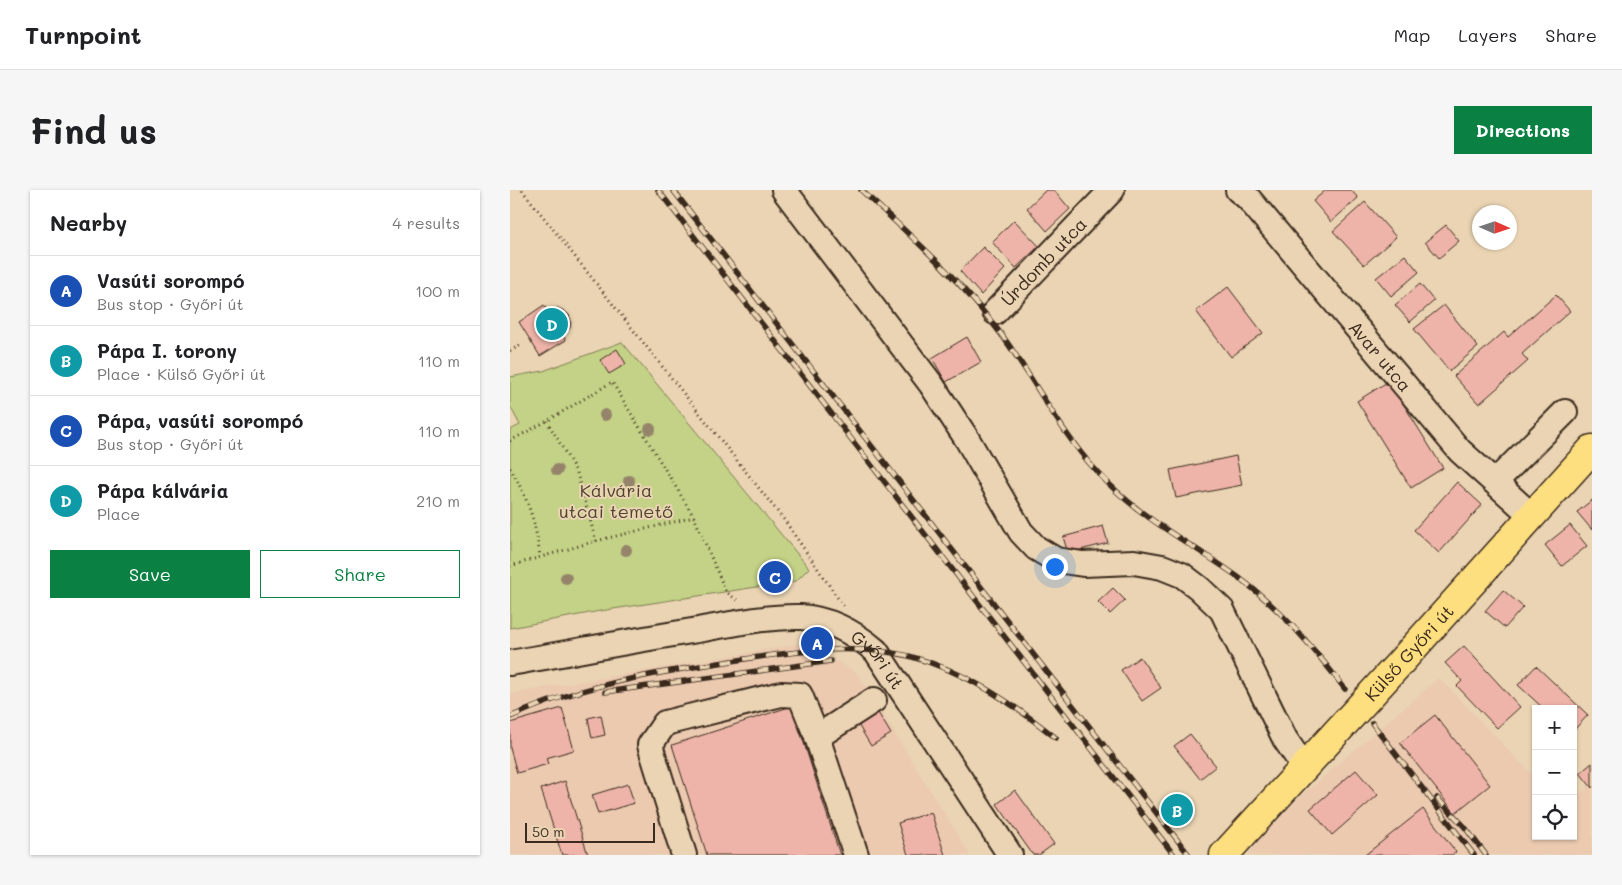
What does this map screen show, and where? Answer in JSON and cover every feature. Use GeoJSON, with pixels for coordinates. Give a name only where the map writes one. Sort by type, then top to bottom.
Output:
{"type":"FeatureCollection","features":[{"type":"Feature","properties":{"kind":"main road","name":"Külső Győri út"},"geometry":{"type":"LineString","coordinates":[[1224,855],[1398,665],[1531,514],[1592,449]]}},
{"type":"Feature","properties":{"kind":"street"},"geometry":{"type":"LineString","coordinates":[[784,190],[936,391],[967,439],[1021,532],[1036,548],[1056,560],[1083,564],[1134,562],[1162,567],[1182,576],[1199,588],[1222,610],[1285,738],[1304,767]]}},
{"type":"Feature","properties":{"kind":"street","name":"Úrdomb utca"},"geometry":{"type":"LineString","coordinates":[[995,312],[1112,190]]}},
{"type":"Feature","properties":{"kind":"street","name":"Avar utca"},"geometry":{"type":"LineString","coordinates":[[1238,190],[1248,198],[1460,451],[1531,514]]}},
{"type":"Feature","properties":{"kind":"street"},"geometry":{"type":"LineString","coordinates":[[1495,482],[1565,412]]}},
{"type":"Feature","properties":{"kind":"street","name":"Győri út"},"geometry":{"type":"LineString","coordinates":[[510,663],[757,620],[801,617],[842,628],[862,638],[876,651],[1009,854]]}},
{"type":"Feature","properties":{"kind":"street"},"geometry":{"type":"LineString","coordinates":[[684,855],[650,745],[665,724],[781,694],[800,695],[814,730]]}},
{"type":"Feature","properties":{"kind":"street"},"geometry":{"type":"LineString","coordinates":[[856,855],[816,737],[874,700]]}},
{"type":"Feature","properties":{"kind":"path"},"geometry":{"type":"LineString","coordinates":[[522,190],[784,522],[844,607],[842,628]]}},
{"type":"Feature","properties":{"kind":"path"},"geometry":{"type":"LineString","coordinates":[[510,351],[521,345]]}},
{"type":"Feature","properties":{"kind":"path"},"geometry":{"type":"LineString","coordinates":[[510,441],[612,382],[694,517],[726,592],[744,605]]}},
{"type":"Feature","properties":{"kind":"path"},"geometry":{"type":"LineString","coordinates":[[547,421],[577,473],[596,541]]}},
{"type":"Feature","properties":{"kind":"path"},"geometry":{"type":"LineString","coordinates":[[510,468],[530,507],[538,537],[540,557]]}},
{"type":"Feature","properties":{"kind":"path"},"geometry":{"type":"LineString","coordinates":[[510,566],[596,541],[694,517]]}},
{"type":"Feature","properties":{"kind":"shaded area"},"geometry":{"type":"Polygon","coordinates":[[[805,643],[857,673],[970,855],[510,855],[510,694],[805,643]]]}},
{"type":"Feature","properties":{"kind":"shaded area"},"geometry":{"type":"Polygon","coordinates":[[[1439,678],[1532,775],[1532,840],[1577,840],[1577,796],[1592,784],[1592,855],[1249,855],[1268,824],[1439,678]]]}},
{"type":"Feature","properties":{"kind":"green space","name":"Kálvária utcai temető"},"geometry":{"type":"Polygon","coordinates":[[[622,342],[809,568],[796,581],[600,611],[510,628],[510,430],[520,425],[510,406],[510,377],[543,371],[622,342]]]}},
{"type":"Feature","properties":{"kind":"building"},"geometry":{"type":"Polygon","coordinates":[[[1046,190],[1054,190],[1070,209],[1047,231],[1027,208],[1046,190]]]}},
{"type":"Feature","properties":{"kind":"building"},"geometry":{"type":"Polygon","coordinates":[[[1326,190],[1351,190],[1358,198],[1331,222],[1313,201],[1326,190]]]}},
{"type":"Feature","properties":{"kind":"building"},"geometry":{"type":"Polygon","coordinates":[[[1365,202],[1396,237],[1364,265],[1333,231],[1365,202]]]}},
{"type":"Feature","properties":{"kind":"building"},"geometry":{"type":"Polygon","coordinates":[[[1014,220],[1039,246],[1016,268],[992,242],[1014,220]]]}},
{"type":"Feature","properties":{"kind":"building"},"geometry":{"type":"Polygon","coordinates":[[[1446,225],[1459,241],[1439,258],[1425,242],[1446,225]]]}},
{"type":"Feature","properties":{"kind":"building"},"geometry":{"type":"Polygon","coordinates":[[[983,247],[1005,269],[981,295],[960,271],[983,247]]]}},
{"type":"Feature","properties":{"kind":"building"},"geometry":{"type":"Polygon","coordinates":[[[1405,255],[1419,272],[1391,296],[1376,278],[1405,255]]]}},
{"type":"Feature","properties":{"kind":"building"},"geometry":{"type":"Polygon","coordinates":[[[1420,284],[1434,301],[1410,322],[1395,305],[1420,284]]]}},
{"type":"Feature","properties":{"kind":"building"},"geometry":{"type":"Polygon","coordinates":[[[1228,287],[1263,333],[1231,357],[1196,311],[1228,287]]]}},
{"type":"Feature","properties":{"kind":"building"},"geometry":{"type":"Polygon","coordinates":[[[1556,295],[1570,311],[1522,354],[1528,361],[1479,404],[1454,376],[1504,332],[1508,337],[1556,295]]]}},
{"type":"Feature","properties":{"kind":"building"},"geometry":{"type":"Polygon","coordinates":[[[544,305],[547,311],[558,308],[564,311],[569,315],[571,321],[570,328],[563,336],[566,340],[540,356],[519,322],[544,305]]]}},
{"type":"Feature","properties":{"kind":"building"},"geometry":{"type":"Polygon","coordinates":[[[1444,305],[1478,347],[1449,371],[1414,329],[1444,305]]]}},
{"type":"Feature","properties":{"kind":"building"},"geometry":{"type":"Polygon","coordinates":[[[967,337],[981,362],[946,382],[932,358],[967,337]]]}},
{"type":"Feature","properties":{"kind":"building"},"geometry":{"type":"Polygon","coordinates":[[[617,349],[626,364],[609,374],[600,360],[617,349]]]}},
{"type":"Feature","properties":{"kind":"building"},"geometry":{"type":"Polygon","coordinates":[[[1389,381],[1443,468],[1411,488],[1357,401],[1389,381]]]}},
{"type":"Feature","properties":{"kind":"building"},"geometry":{"type":"Polygon","coordinates":[[[1236,456],[1242,485],[1176,498],[1170,470],[1236,456]]]}},
{"type":"Feature","properties":{"kind":"building"},"geometry":{"type":"Polygon","coordinates":[[[1457,482],[1482,505],[1439,553],[1414,530],[1457,482]]]}},
{"type":"Feature","properties":{"kind":"building"},"geometry":{"type":"Polygon","coordinates":[[[1592,500],[1592,530],[1577,512],[1592,500]]]}},
{"type":"Feature","properties":{"kind":"building"},"geometry":{"type":"Polygon","coordinates":[[[1570,525],[1587,546],[1562,566],[1545,545],[1570,525]]]}},
{"type":"Feature","properties":{"kind":"building"},"geometry":{"type":"Polygon","coordinates":[[[1103,526],[1108,543],[1068,553],[1063,537],[1103,526]]]}},
{"type":"Feature","properties":{"kind":"building"},"geometry":{"type":"Polygon","coordinates":[[[1113,588],[1125,600],[1110,614],[1098,602],[1113,588]]]}},
{"type":"Feature","properties":{"kind":"building"},"geometry":{"type":"Polygon","coordinates":[[[1503,590],[1523,607],[1505,628],[1485,611],[1503,590]]]}},
{"type":"Feature","properties":{"kind":"building"},"geometry":{"type":"Polygon","coordinates":[[[1464,646],[1520,707],[1497,728],[1457,686],[1462,681],[1445,663],[1464,646]]]}},
{"type":"Feature","properties":{"kind":"building"},"geometry":{"type":"Polygon","coordinates":[[[1140,657],[1161,688],[1142,701],[1121,670],[1140,657]]]}},
{"type":"Feature","properties":{"kind":"building"},"geometry":{"type":"Polygon","coordinates":[[[1536,666],[1588,715],[1577,727],[1577,705],[1540,705],[1518,685],[1536,666]]]}},
{"type":"Feature","properties":{"kind":"building"},"geometry":{"type":"Polygon","coordinates":[[[792,706],[840,855],[707,855],[672,745],[792,706]]]}},
{"type":"Feature","properties":{"kind":"building"},"geometry":{"type":"Polygon","coordinates":[[[562,708],[574,750],[546,758],[548,764],[517,773],[510,748],[510,723],[562,708]]]}},
{"type":"Feature","properties":{"kind":"building"},"geometry":{"type":"Polygon","coordinates":[[[877,711],[891,734],[871,746],[857,723],[877,711]]]}},
{"type":"Feature","properties":{"kind":"building"},"geometry":{"type":"Polygon","coordinates":[[[601,715],[605,735],[592,738],[588,718],[601,715]]]}},
{"type":"Feature","properties":{"kind":"building"},"geometry":{"type":"Polygon","coordinates":[[[1435,715],[1490,785],[1455,813],[1400,743],[1435,715]]]}},
{"type":"Feature","properties":{"kind":"building"},"geometry":{"type":"Polygon","coordinates":[[[1190,734],[1216,766],[1200,779],[1174,746],[1190,734]]]}},
{"type":"Feature","properties":{"kind":"building"},"geometry":{"type":"Polygon","coordinates":[[[1592,763],[1592,788],[1580,773],[1592,763]]]}},
{"type":"Feature","properties":{"kind":"building"},"geometry":{"type":"Polygon","coordinates":[[[1356,770],[1378,795],[1332,835],[1310,809],[1356,770]]]}},
{"type":"Feature","properties":{"kind":"building"},"geometry":{"type":"Polygon","coordinates":[[[565,781],[588,855],[562,855],[541,789],[565,781]]]}},
{"type":"Feature","properties":{"kind":"building"},"geometry":{"type":"Polygon","coordinates":[[[628,784],[634,803],[598,814],[592,795],[628,784]]]}},
{"type":"Feature","properties":{"kind":"building"},"geometry":{"type":"Polygon","coordinates":[[[1015,790],[1054,844],[1039,855],[1033,855],[997,804],[1015,790]]]}},
{"type":"Feature","properties":{"kind":"building"},"geometry":{"type":"Polygon","coordinates":[[[1179,796],[1190,812],[1174,824],[1163,808],[1179,796]]]}},
{"type":"Feature","properties":{"kind":"building"},"geometry":{"type":"Polygon","coordinates":[[[1423,809],[1456,852],[1452,855],[1365,855],[1423,809]]]}},
{"type":"Feature","properties":{"kind":"building"},"geometry":{"type":"Polygon","coordinates":[[[931,812],[945,855],[908,855],[898,823],[931,812]]]}},
{"type":"Feature","properties":{"kind":"railway"},"geometry":{"type":"LineString","coordinates":[[658,190],[1174,855]]}},
{"type":"Feature","properties":{"kind":"railway"},"geometry":{"type":"LineString","coordinates":[[673,190],[1189,855]]}},
{"type":"Feature","properties":{"kind":"railway"},"geometry":{"type":"LineString","coordinates":[[861,190],[935,259],[986,314],[1078,449],[1109,484],[1155,522],[1238,577],[1268,602],[1321,658],[1345,689]]}},
{"type":"Feature","properties":{"kind":"railway"},"geometry":{"type":"LineString","coordinates":[[510,717],[578,692],[665,672],[798,652],[843,649],[888,652],[930,662],[987,689],[1022,712],[1056,738]]}},
{"type":"Feature","properties":{"kind":"railway"},"geometry":{"type":"LineString","coordinates":[[605,692],[831,661]]}},
{"type":"Feature","properties":{"kind":"railway"},"geometry":{"type":"LineString","coordinates":[[1372,723],[1474,855]]}},
{"type":"Feature","properties":{"kind":"railway"},"geometry":{"type":"LineString","coordinates":[[1437,798],[1464,826],[1486,855]]}},
{"type":"Feature","properties":{"kind":"place","name":"Pápa kálvária"},"geometry":{"type":"Point","coordinates":[552,324]}},
{"type":"Feature","properties":{"kind":"place","name":"Pápa, vasúti sorompó"},"geometry":{"type":"Point","coordinates":[775,577]}},
{"type":"Feature","properties":{"kind":"place","name":"Vasúti sorompó"},"geometry":{"type":"Point","coordinates":[817,643]}},
{"type":"Feature","properties":{"kind":"place","name":"Pápa I. torony"},"geometry":{"type":"Point","coordinates":[1177,810]}}]}
